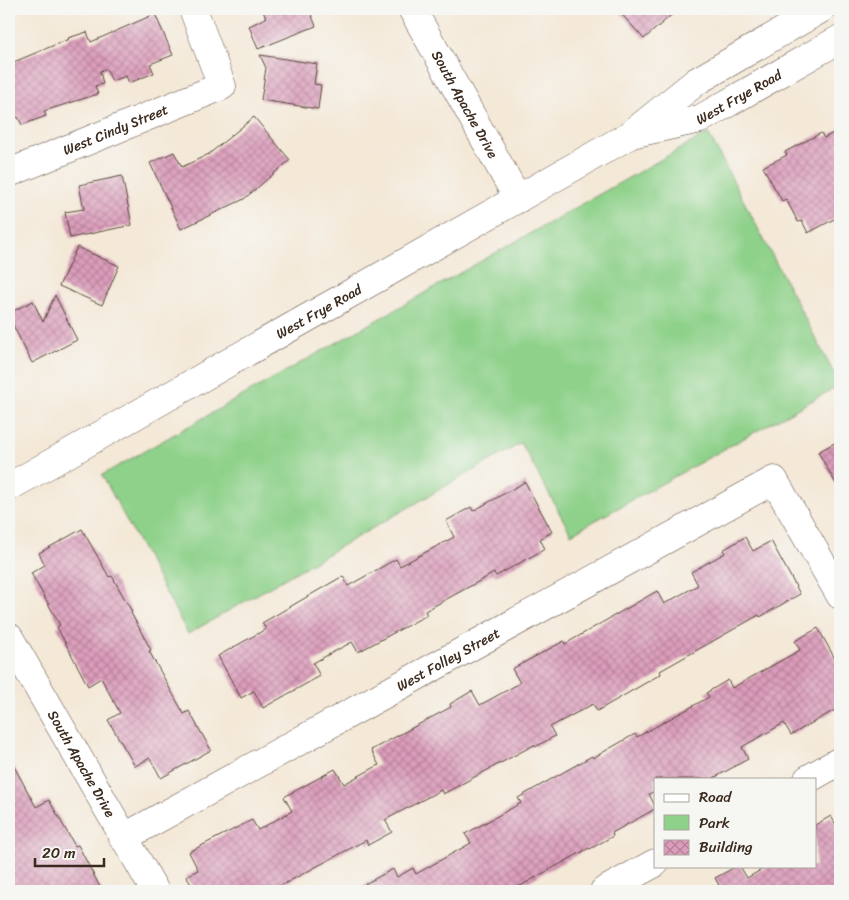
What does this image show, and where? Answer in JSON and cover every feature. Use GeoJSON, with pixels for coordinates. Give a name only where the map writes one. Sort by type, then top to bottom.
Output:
{"type":"FeatureCollection","features":[{"type":"Feature","properties":{"kind":"street","name":"West Cindy Street"},"geometry":{"type":"LineString","coordinates":[[9,173],[222,86],[193,9]]}},
{"type":"Feature","properties":{"kind":"street","name":"South Apache Drive"},"geometry":{"type":"LineString","coordinates":[[412,9],[518,198]]}},
{"type":"Feature","properties":{"kind":"street","name":"West Frye Road"},"geometry":{"type":"LineString","coordinates":[[9,487],[630,135],[697,81],[821,9]]}},
{"type":"Feature","properties":{"kind":"street","name":"West Frye Road"},"geometry":{"type":"LineString","coordinates":[[630,135],[700,119],[840,39]]}},
{"type":"Feature","properties":{"kind":"street","name":"West Folley Street"},"geometry":{"type":"LineString","coordinates":[[123,838],[774,480],[840,595]]}},
{"type":"Feature","properties":{"kind":"street","name":"South Apache Drive"},"geometry":{"type":"LineString","coordinates":[[9,637],[155,891]]}},
{"type":"Feature","properties":{"kind":"street"},"geometry":{"type":"LineString","coordinates":[[810,778],[840,761]]}},
{"type":"Feature","properties":{"kind":"street"},"geometry":{"type":"LineString","coordinates":[[615,889],[654,864]]}},
{"type":"Feature","properties":{"kind":"green space"},"geometry":{"type":"Polygon","coordinates":[[[708,133],[840,385],[571,534],[521,443],[188,634],[102,475],[708,133]]]}},
{"type":"Feature","properties":{"kind":"building"},"geometry":{"type":"Polygon","coordinates":[[[262,9],[309,9],[316,26],[258,49],[249,26],[266,18],[262,9]]]}},
{"type":"Feature","properties":{"kind":"building"},"geometry":{"type":"Polygon","coordinates":[[[617,9],[678,9],[644,39],[617,9]]]}},
{"type":"Feature","properties":{"kind":"building"},"geometry":{"type":"Polygon","coordinates":[[[155,14],[173,55],[150,64],[154,73],[129,83],[126,76],[112,81],[106,69],[100,71],[103,84],[95,86],[98,94],[44,111],[46,116],[22,125],[18,117],[9,120],[9,64],[68,38],[87,32],[91,42],[155,14]]]}},
{"type":"Feature","properties":{"kind":"building"},"geometry":{"type":"Polygon","coordinates":[[[260,55],[317,64],[314,84],[321,85],[318,109],[261,100],[266,68],[260,55]]]}},
{"type":"Feature","properties":{"kind":"building"},"geometry":{"type":"Polygon","coordinates":[[[254,117],[290,160],[244,199],[181,229],[150,163],[174,152],[182,167],[209,154],[254,117]]]}},
{"type":"Feature","properties":{"kind":"building"},"geometry":{"type":"Polygon","coordinates":[[[840,129],[840,216],[808,233],[802,221],[798,222],[786,199],[782,201],[763,167],[787,155],[785,152],[821,133],[824,138],[840,129]]]}},
{"type":"Feature","properties":{"kind":"building"},"geometry":{"type":"Polygon","coordinates":[[[122,176],[132,225],[70,238],[65,212],[84,209],[79,185],[122,176]]]}},
{"type":"Feature","properties":{"kind":"building"},"geometry":{"type":"Polygon","coordinates":[[[77,247],[119,266],[102,305],[59,286],[77,247]]]}},
{"type":"Feature","properties":{"kind":"building"},"geometry":{"type":"Polygon","coordinates":[[[55,295],[77,340],[32,363],[9,317],[9,313],[33,301],[43,322],[55,295]]]}},
{"type":"Feature","properties":{"kind":"building"},"geometry":{"type":"Polygon","coordinates":[[[840,440],[840,491],[818,452],[840,440]]]}},
{"type":"Feature","properties":{"kind":"building"},"geometry":{"type":"Polygon","coordinates":[[[525,482],[552,532],[540,539],[545,549],[496,576],[494,573],[425,611],[427,615],[358,652],[352,642],[313,663],[320,676],[263,708],[254,691],[241,698],[218,656],[266,629],[262,623],[343,576],[348,586],[396,559],[400,566],[454,537],[446,521],[471,507],[473,511],[525,482]]]}},
{"type":"Feature","properties":{"kind":"building"},"geometry":{"type":"Polygon","coordinates":[[[82,529],[109,577],[112,576],[132,612],[151,650],[149,651],[184,714],[189,711],[211,750],[161,778],[150,758],[135,766],[108,720],[120,713],[101,678],[88,686],[57,627],[60,625],[31,573],[45,565],[39,553],[82,529]]]}},
{"type":"Feature","properties":{"kind":"building"},"geometry":{"type":"Polygon","coordinates":[[[745,537],[753,551],[771,541],[800,594],[660,671],[661,674],[597,711],[593,704],[550,727],[555,736],[535,747],[534,745],[443,794],[441,790],[385,820],[392,832],[368,845],[366,840],[271,891],[195,891],[186,876],[198,870],[189,852],[252,820],[258,830],[292,811],[284,797],[335,769],[344,784],[379,765],[371,750],[451,707],[450,704],[472,691],[480,705],[520,683],[512,669],[564,641],[565,644],[657,591],[664,604],[698,585],[691,572],[725,553],[723,550],[745,537]]]}},
{"type":"Feature","properties":{"kind":"building"},"geometry":{"type":"Polygon","coordinates":[[[818,628],[840,668],[840,707],[791,735],[784,723],[742,747],[748,759],[714,778],[654,778],[654,792],[649,794],[654,804],[654,810],[612,833],[613,836],[590,849],[511,891],[352,891],[393,869],[397,877],[413,868],[416,874],[471,843],[465,834],[521,803],[518,798],[592,756],[593,758],[635,734],[637,737],[709,697],[706,693],[728,680],[732,688],[800,650],[795,641],[818,628]]]}},
{"type":"Feature","properties":{"kind":"building"},"geometry":{"type":"Polygon","coordinates":[[[9,757],[36,807],[49,800],[75,846],[78,845],[102,891],[14,891],[9,883],[9,757]]]}},
{"type":"Feature","properties":{"kind":"building"},"geometry":{"type":"Polygon","coordinates":[[[831,816],[840,832],[840,891],[722,891],[715,878],[733,868],[741,868],[747,878],[764,868],[816,868],[816,824],[831,816]]]}}]}
